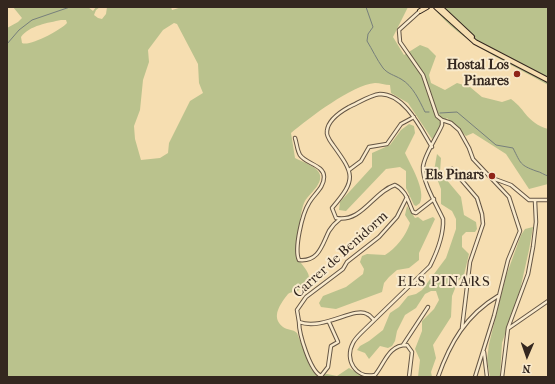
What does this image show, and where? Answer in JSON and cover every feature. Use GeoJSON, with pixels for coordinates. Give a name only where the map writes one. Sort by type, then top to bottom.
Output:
{"type":"FeatureCollection","features":[{"type":"Feature","properties":{"kind":"main road"},"geometry":{"type":"LineString","coordinates":[[421,9],[427,7]]}},
{"type":"Feature","properties":{"kind":"main road"},"geometry":{"type":"LineString","coordinates":[[437,7],[452,24],[475,42],[548,80]]}},
{"type":"Feature","properties":{"kind":"main road"},"geometry":{"type":"LineString","coordinates":[[437,7],[482,46]]}},
{"type":"Feature","properties":{"kind":"street"},"geometry":{"type":"LineString","coordinates":[[421,9],[404,24],[400,30],[398,35],[400,42],[413,63],[423,75],[434,111],[442,120],[451,123],[459,130],[469,148],[472,159],[509,196],[520,231],[508,260],[499,296],[474,377]]}},
{"type":"Feature","properties":{"kind":"street"},"geometry":{"type":"LineString","coordinates":[[432,146],[408,107],[386,95],[380,94],[341,112],[331,121],[327,131],[328,136],[343,156],[349,171],[350,179],[346,192],[332,208],[333,214],[336,218],[352,218],[389,187],[395,185],[401,188],[407,197],[413,212],[416,213],[434,199]]}},
{"type":"Feature","properties":{"kind":"street"},"geometry":{"type":"LineString","coordinates":[[349,171],[361,160],[369,147],[387,144],[401,124],[414,118]]}},
{"type":"Feature","properties":{"kind":"street"},"geometry":{"type":"LineString","coordinates":[[409,377],[412,352],[407,345],[400,345],[391,351],[375,375],[361,375],[351,365],[350,356],[353,343],[360,333],[430,266],[436,254],[444,226],[443,219],[425,180],[423,168],[426,157],[442,125],[442,120]]}},
{"type":"Feature","properties":{"kind":"street"},"geometry":{"type":"LineString","coordinates":[[295,138],[301,156],[308,163],[321,169],[324,175],[323,183],[308,204],[304,215],[297,255],[300,260],[307,260],[321,250],[330,230],[340,219]]}},
{"type":"Feature","properties":{"kind":"street"},"geometry":{"type":"LineString","coordinates":[[452,169],[477,198],[482,214],[483,224],[470,262],[462,328]]}},
{"type":"Feature","properties":{"kind":"street"},"geometry":{"type":"LineString","coordinates":[[492,178],[511,186],[529,200],[548,200]]}},
{"type":"Feature","properties":{"kind":"street","name":"Carrer de Benidorm"},"geometry":{"type":"LineString","coordinates":[[374,320],[367,313],[359,312],[329,322],[308,325],[300,322],[297,310],[302,301],[343,269],[347,262],[379,237],[397,217],[407,197]]}},
{"type":"Feature","properties":{"kind":"street"},"geometry":{"type":"LineString","coordinates":[[502,377],[508,328],[528,274],[536,222],[535,201]]}},
{"type":"Feature","properties":{"kind":"street"},"geometry":{"type":"LineString","coordinates":[[438,377],[450,347],[462,328],[486,304],[499,296]]}},
{"type":"Feature","properties":{"kind":"street"},"geometry":{"type":"LineString","coordinates":[[508,328],[548,301]]}},
{"type":"Feature","properties":{"kind":"street"},"geometry":{"type":"LineString","coordinates":[[403,345],[428,307]]}},
{"type":"Feature","properties":{"kind":"street"},"geometry":{"type":"LineString","coordinates":[[300,322],[299,330],[307,353],[314,370],[320,376],[324,374],[328,367],[331,346],[338,342],[329,322]]}},
{"type":"Feature","properties":{"kind":"street"},"geometry":{"type":"LineString","coordinates":[[483,349],[487,377]]}},
{"type":"Feature","properties":{"kind":"green space"},"geometry":{"type":"Polygon","coordinates":[[[13,7],[88,7],[93,11],[96,7],[100,7],[96,10],[94,15],[102,19],[106,14],[107,7],[171,7],[172,10],[182,7],[408,7],[393,37],[404,55],[420,45],[428,48],[436,56],[429,75],[431,83],[445,90],[457,83],[470,87],[482,97],[502,102],[511,99],[531,120],[548,129],[548,184],[529,189],[506,154],[473,133],[466,136],[447,118],[432,139],[408,103],[391,93],[390,85],[375,83],[366,85],[331,103],[291,133],[295,158],[316,169],[319,172],[320,179],[317,186],[305,201],[301,212],[299,228],[297,256],[308,273],[308,281],[298,291],[288,294],[282,302],[277,315],[279,323],[283,327],[297,333],[311,369],[317,376],[327,374],[337,376],[349,368],[364,377],[7,377],[7,28],[22,18],[13,7]],[[66,20],[34,27],[21,37],[22,43],[26,44],[38,40],[67,23],[66,20]],[[174,23],[163,30],[148,50],[149,62],[143,80],[140,110],[134,126],[135,139],[141,160],[160,158],[168,153],[169,143],[190,101],[203,93],[199,83],[198,64],[177,24],[174,23]]]}},
{"type":"Feature","properties":{"kind":"green space"},"geometry":{"type":"Polygon","coordinates":[[[433,7],[548,7],[548,85],[472,42],[458,32],[433,7]]]}},
{"type":"Feature","properties":{"kind":"green space"},"geometry":{"type":"Polygon","coordinates":[[[409,124],[414,126],[415,133],[405,153],[419,185],[421,192],[420,203],[416,206],[414,205],[406,188],[406,171],[400,167],[386,169],[346,211],[339,210],[340,202],[372,167],[372,153],[390,145],[401,130],[409,124]]]}},
{"type":"Feature","properties":{"kind":"green space"},"geometry":{"type":"Polygon","coordinates":[[[437,154],[441,158],[440,172],[461,197],[464,215],[476,222],[477,229],[475,232],[466,232],[462,236],[462,247],[469,254],[464,275],[458,281],[452,296],[451,317],[433,345],[436,358],[431,372],[432,377],[418,377],[420,360],[415,349],[422,331],[422,321],[434,309],[439,300],[436,291],[431,291],[425,294],[416,308],[405,315],[392,346],[388,348],[380,346],[369,359],[365,353],[357,350],[360,346],[383,330],[390,313],[399,307],[408,296],[416,294],[422,290],[446,258],[456,229],[456,219],[452,211],[441,204],[441,189],[434,171],[437,154]]]}},
{"type":"Feature","properties":{"kind":"green space"},"geometry":{"type":"Polygon","coordinates":[[[407,206],[415,218],[418,217],[423,221],[433,217],[435,219],[419,253],[419,260],[409,268],[397,270],[384,283],[382,292],[336,309],[321,307],[319,303],[323,296],[346,287],[363,274],[364,269],[360,262],[362,256],[367,254],[385,255],[400,241],[410,223],[405,215],[407,206]]]}},
{"type":"Feature","properties":{"kind":"green space"},"geometry":{"type":"Polygon","coordinates":[[[533,227],[520,290],[502,343],[500,377],[490,377],[487,360],[489,344],[506,276],[521,235],[525,229],[533,227]]]}},
{"type":"Feature","properties":{"kind":"waterway"},"geometry":{"type":"LineString","coordinates":[[7,44],[19,30],[32,20],[70,7]]}},
{"type":"Feature","properties":{"kind":"waterway"},"geometry":{"type":"LineString","coordinates":[[366,7],[373,27],[368,34],[367,41],[379,62],[387,72],[409,85],[425,112],[429,112]]}},
{"type":"Feature","properties":{"kind":"waterway"},"geometry":{"type":"LineString","coordinates":[[440,113],[457,112],[496,145],[513,148],[524,165],[548,176]]}},
{"type":"Feature","properties":{"kind":"place","name":"Hostal Los Pinares"},"geometry":{"type":"Point","coordinates":[517,74]}},
{"type":"Feature","properties":{"kind":"place","name":"Els Pinars"},"geometry":{"type":"Point","coordinates":[492,176]}},
{"type":"Feature","properties":{"kind":"district","name":"ELS PINARS"},"geometry":{"type":"Point","coordinates":[444,282]}}]}
